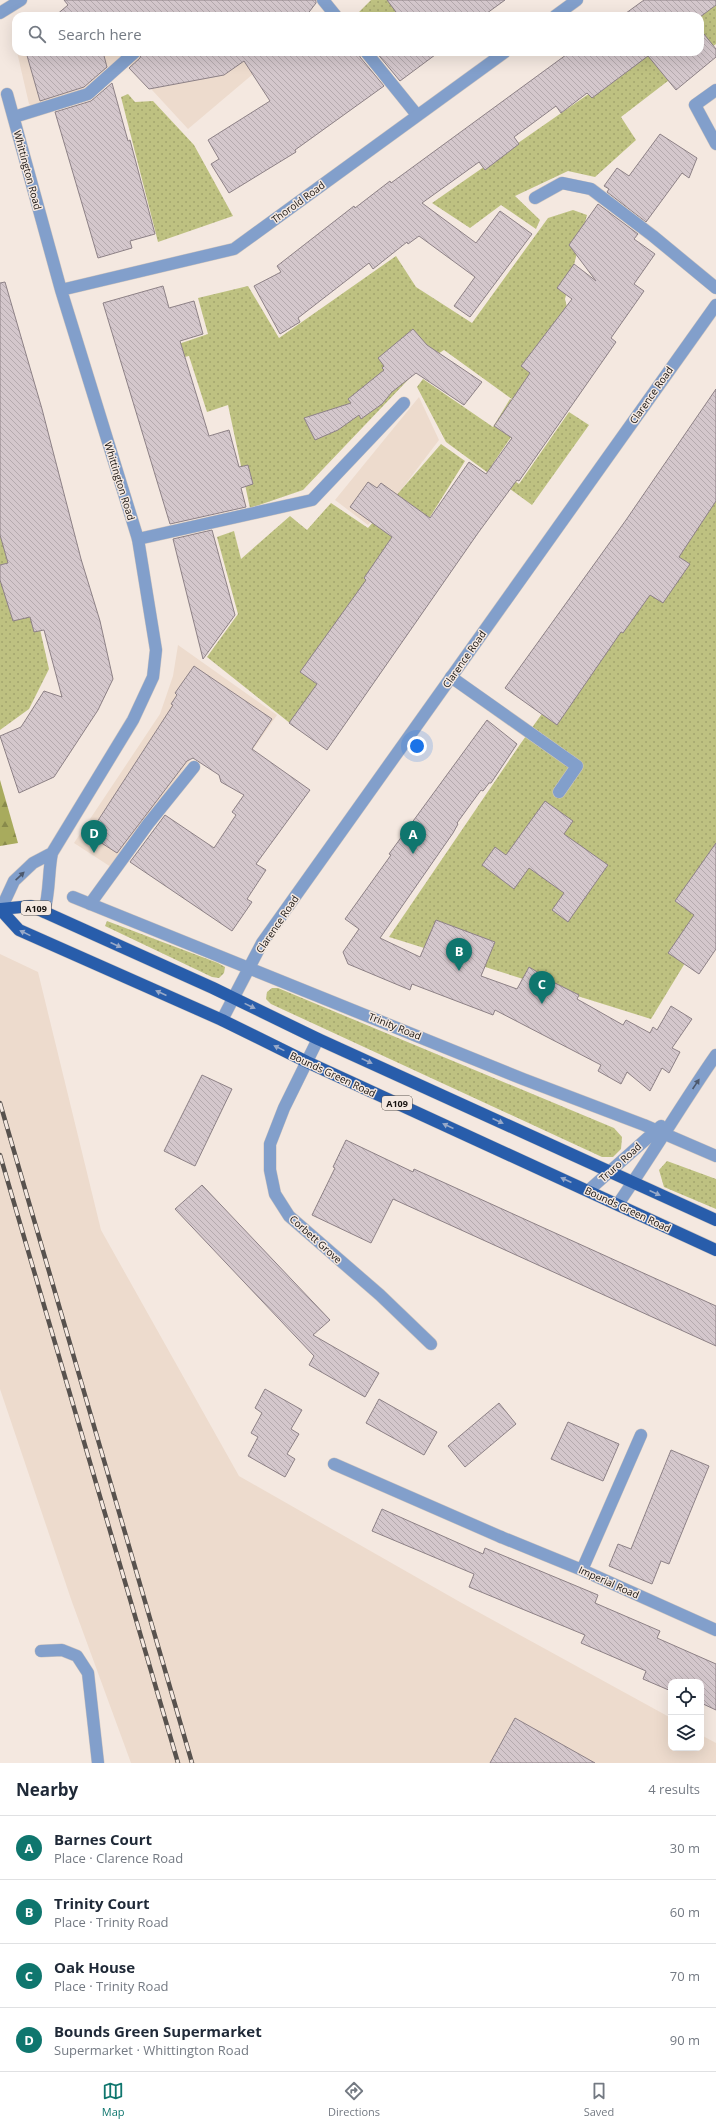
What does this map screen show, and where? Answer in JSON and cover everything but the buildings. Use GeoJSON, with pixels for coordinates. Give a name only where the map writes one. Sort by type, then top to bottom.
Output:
{"type":"FeatureCollection","features":[{"type":"Feature","properties":{"kind":"main road","name":"A109"},"geometry":{"type":"LineString","coordinates":[[0,909],[31,906],[233,997],[318,1039],[716,1220]]}},
{"type":"Feature","properties":{"kind":"main road","name":"Bounds Green Road"},"geometry":{"type":"LineString","coordinates":[[0,909],[19,930],[222,1020],[307,1062],[589,1190],[716,1250]]}},
{"type":"Feature","properties":{"kind":"street"},"geometry":{"type":"LineString","coordinates":[[0,13],[6,11],[21,0]]}},
{"type":"Feature","properties":{"kind":"street"},"geometry":{"type":"LineString","coordinates":[[323,0],[333,12]]}},
{"type":"Feature","properties":{"kind":"street"},"geometry":{"type":"LineString","coordinates":[[560,12],[577,0]]}},
{"type":"Feature","properties":{"kind":"street"},"geometry":{"type":"LineString","coordinates":[[14,118],[88,94],[131,56]]}},
{"type":"Feature","properties":{"kind":"street"},"geometry":{"type":"LineString","coordinates":[[369,56],[418,115]]}},
{"type":"Feature","properties":{"kind":"street","name":"Thorold Road"},"geometry":{"type":"LineString","coordinates":[[62,290],[234,249],[499,56]]}},
{"type":"Feature","properties":{"kind":"street"},"geometry":{"type":"LineString","coordinates":[[716,90],[695,105],[716,144]]}},
{"type":"Feature","properties":{"kind":"street","name":"Whittington Road"},"geometry":{"type":"LineString","coordinates":[[7,94],[62,290],[138,540],[156,650],[153,677],[133,720],[52,853],[48,870],[47,903],[44,912]]}},
{"type":"Feature","properties":{"kind":"street"},"geometry":{"type":"LineString","coordinates":[[535,198],[562,183],[591,189],[653,236],[716,288]]}},
{"type":"Feature","properties":{"kind":"street","name":"Clarence Road"},"geometry":{"type":"LineString","coordinates":[[222,1020],[249,967],[267,937],[716,305]]}},
{"type":"Feature","properties":{"kind":"street"},"geometry":{"type":"LineString","coordinates":[[138,540],[312,500],[404,403]]}},
{"type":"Feature","properties":{"kind":"street"},"geometry":{"type":"LineString","coordinates":[[451,677],[577,766],[559,792]]}},
{"type":"Feature","properties":{"kind":"street"},"geometry":{"type":"LineString","coordinates":[[90,904],[148,824],[194,767]]}},
{"type":"Feature","properties":{"kind":"street"},"geometry":{"type":"LineString","coordinates":[[0,909],[14,881],[33,863],[52,853]]}},
{"type":"Feature","properties":{"kind":"street","name":"Trinity Road"},"geometry":{"type":"LineString","coordinates":[[73,897],[249,967],[655,1134],[716,1156]]}},
{"type":"Feature","properties":{"kind":"street","name":"Corbett Grove"},"geometry":{"type":"LineString","coordinates":[[318,1039],[284,1108],[270,1144],[270,1170],[275,1194],[290,1216],[380,1295],[431,1344]]}},
{"type":"Feature","properties":{"kind":"street","name":"Truro Road"},"geometry":{"type":"LineString","coordinates":[[589,1190],[655,1134],[677,1112],[716,1055]]}},
{"type":"Feature","properties":{"kind":"street","name":"Truro Road"},"geometry":{"type":"LineString","coordinates":[[618,1204],[633,1183],[655,1134]]}},
{"type":"Feature","properties":{"kind":"street"},"geometry":{"type":"LineString","coordinates":[[582,1570],[641,1435]]}},
{"type":"Feature","properties":{"kind":"street","name":"Imperial Road"},"geometry":{"type":"LineString","coordinates":[[334,1464],[501,1537],[582,1570],[716,1630]]}},
{"type":"Feature","properties":{"kind":"street"},"geometry":{"type":"LineString","coordinates":[[41,1651],[62,1650],[77,1656],[88,1673],[98,1763]]}},
{"type":"Feature","properties":{"kind":"shaded area"},"geometry":{"type":"Polygon","coordinates":[[[18,56],[274,56],[188,129],[129,65],[44,111],[29,104],[18,56]]]}},
{"type":"Feature","properties":{"kind":"shaded area"},"geometry":{"type":"Polygon","coordinates":[[[419,397],[439,440],[398,494],[368,525],[335,500],[419,397]]]}},
{"type":"Feature","properties":{"kind":"shaded area"},"geometry":{"type":"Polygon","coordinates":[[[178,645],[277,715],[254,748],[217,724],[111,867],[74,843],[160,714],[173,676],[178,645]]]}},
{"type":"Feature","properties":{"kind":"shaded area"},"geometry":{"type":"Polygon","coordinates":[[[0,954],[38,972],[101,1230],[239,1476],[460,1602],[668,1716],[668,1751],[704,1751],[704,1737],[716,1743],[716,1763],[131,1763],[72,1602],[0,1389],[0,954]]]}},
{"type":"Feature","properties":{"kind":"green space"},"geometry":{"type":"Polygon","coordinates":[[[371,0],[437,0],[421,12],[359,12],[371,0]]]}},
{"type":"Feature","properties":{"kind":"green space"},"geometry":{"type":"Polygon","coordinates":[[[716,5],[716,44],[704,53],[704,13],[716,5]]]}},
{"type":"Feature","properties":{"kind":"green space"},"geometry":{"type":"Polygon","coordinates":[[[643,56],[700,56],[621,117],[636,140],[595,177],[568,171],[515,196],[540,220],[536,229],[501,205],[470,228],[432,203],[643,56]]]}},
{"type":"Feature","properties":{"kind":"green space"},"geometry":{"type":"Polygon","coordinates":[[[128,94],[135,102],[153,101],[194,145],[233,216],[158,242],[121,97],[128,94]]]}},
{"type":"Feature","properties":{"kind":"green space"},"geometry":{"type":"Polygon","coordinates":[[[573,210],[587,215],[565,299],[575,341],[527,410],[444,350],[424,363],[303,490],[250,508],[228,405],[207,412],[189,356],[164,361],[161,350],[208,334],[198,298],[248,286],[279,338],[396,256],[416,287],[472,323],[548,218],[573,210]]]}},
{"type":"Feature","properties":{"kind":"green space"},"geometry":{"type":"Polygon","coordinates":[[[423,379],[493,427],[510,399],[528,412],[492,465],[519,484],[569,412],[589,425],[532,505],[446,442],[417,387],[423,379]]]}},
{"type":"Feature","properties":{"kind":"green space"},"geometry":{"type":"Polygon","coordinates":[[[441,444],[465,461],[321,691],[296,728],[207,657],[238,614],[217,537],[234,531],[241,559],[290,516],[307,530],[331,503],[368,528],[441,444]]]}},
{"type":"Feature","properties":{"kind":"green space"},"geometry":{"type":"Polygon","coordinates":[[[0,453],[49,669],[29,709],[0,730],[0,453]]]}},
{"type":"Feature","properties":{"kind":"green space"},"geometry":{"type":"Polygon","coordinates":[[[716,471],[716,912],[651,1019],[389,937],[521,743],[716,471]]]}},
{"type":"Feature","properties":{"kind":"green space"},"geometry":{"type":"Polygon","coordinates":[[[0,780],[18,843],[0,846],[0,780]]]}},
{"type":"Feature","properties":{"kind":"green space"},"geometry":{"type":"Polygon","coordinates":[[[107,921],[218,963],[225,967],[224,973],[219,978],[212,977],[105,926],[107,921]]]}},
{"type":"Feature","properties":{"kind":"green space"},"geometry":{"type":"Polygon","coordinates":[[[272,988],[278,988],[614,1128],[622,1137],[621,1149],[613,1157],[602,1157],[271,1004],[266,999],[267,992],[272,988]]]}},
{"type":"Feature","properties":{"kind":"green space"},"geometry":{"type":"Polygon","coordinates":[[[667,1161],[716,1179],[716,1209],[664,1187],[659,1170],[667,1161]]]}},
{"type":"Feature","properties":{"kind":"railway"},"geometry":{"type":"LineString","coordinates":[[0,1103],[192,1763]]}},
{"type":"Feature","properties":{"kind":"railway"},"geometry":{"type":"LineString","coordinates":[[0,1155],[178,1763]]}},
{"type":"Feature","properties":{"kind":"place","name":"Bounds Green Supermarket"},"geometry":{"type":"Point","coordinates":[94,853]}},
{"type":"Feature","properties":{"kind":"place","name":"Barnes Court"},"geometry":{"type":"Point","coordinates":[413,854]}},
{"type":"Feature","properties":{"kind":"place","name":"Trinity Court"},"geometry":{"type":"Point","coordinates":[459,971]}},
{"type":"Feature","properties":{"kind":"place","name":"Oak House"},"geometry":{"type":"Point","coordinates":[542,1004]}}]}
